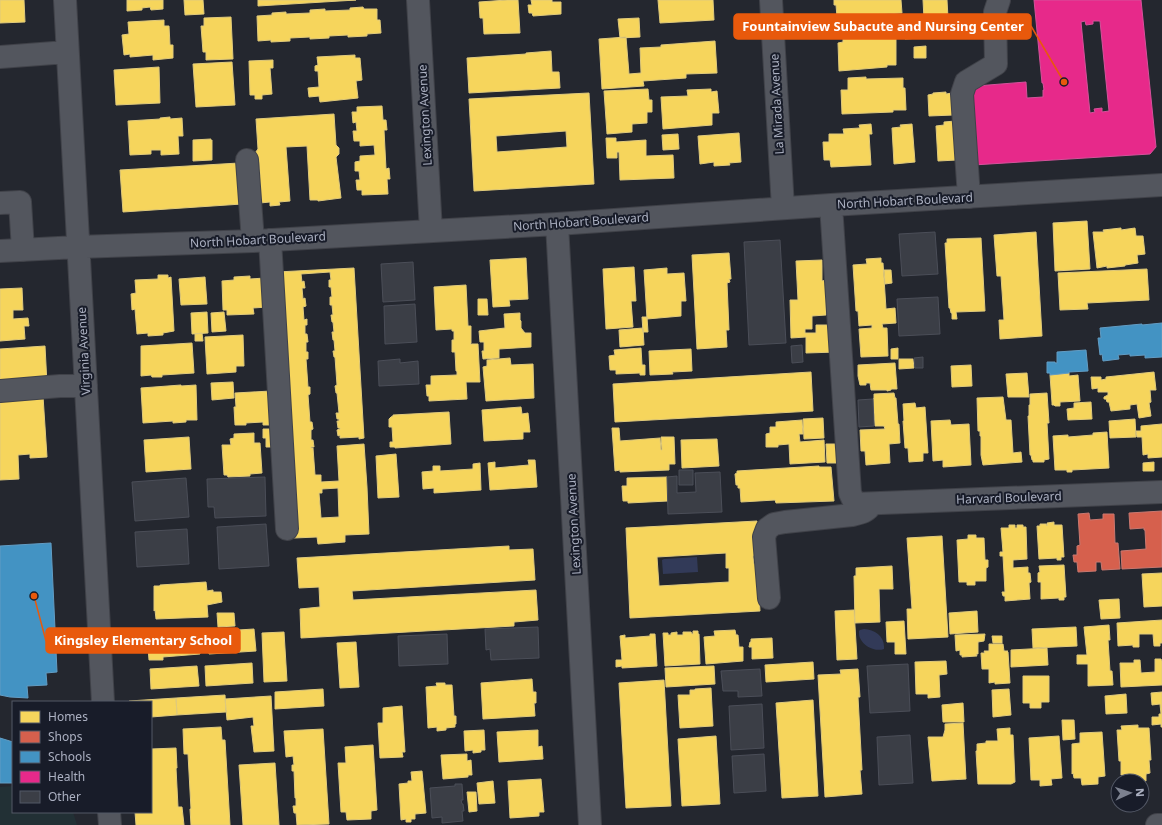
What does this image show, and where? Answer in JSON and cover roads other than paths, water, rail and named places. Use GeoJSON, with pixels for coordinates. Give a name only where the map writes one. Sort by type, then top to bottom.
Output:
{"type":"FeatureCollection","features":[{"type":"Feature","properties":{"kind":"street","name":"Virginia Avenue"},"geometry":{"type":"LineString","coordinates":[[65,0],[103,701]]}},
{"type":"Feature","properties":{"kind":"street","name":"Lexington Avenue"},"geometry":{"type":"LineString","coordinates":[[418,0],[431,231]]}},
{"type":"Feature","properties":{"kind":"street","name":"La Mirada Avenue"},"geometry":{"type":"LineString","coordinates":[[771,0],[783,208]]}},
{"type":"Feature","properties":{"kind":"street"},"geometry":{"type":"LineString","coordinates":[[969,197],[962,94],[966,82],[996,64],[995,12],[999,0]]}},
{"type":"Feature","properties":{"kind":"street"},"geometry":{"type":"LineString","coordinates":[[0,57],[67,52]]}},
{"type":"Feature","properties":{"kind":"street"},"geometry":{"type":"LineString","coordinates":[[247,160],[262,240],[287,529]]}},
{"type":"Feature","properties":{"kind":"street","name":"North Hobart Boulevard"},"geometry":{"type":"LineString","coordinates":[[0,251],[262,240],[558,224],[783,208],[1162,185]]}},
{"type":"Feature","properties":{"kind":"street"},"geometry":{"type":"LineString","coordinates":[[10,202],[23,250]]}},
{"type":"Feature","properties":{"kind":"street"},"geometry":{"type":"LineString","coordinates":[[769,598],[764,538],[767,529],[774,524],[785,522],[862,513],[869,508],[850,494],[831,205]]}},
{"type":"Feature","properties":{"kind":"street","name":"Lexington Avenue"},"geometry":{"type":"LineString","coordinates":[[558,224],[590,825]]}},
{"type":"Feature","properties":{"kind":"street"},"geometry":{"type":"LineString","coordinates":[[0,391],[60,386],[86,386]]}},
{"type":"Feature","properties":{"kind":"street","name":"Harvard Boulevard"},"geometry":{"type":"LineString","coordinates":[[864,503],[1162,492]]}},
{"type":"Feature","properties":{"kind":"street"},"geometry":{"type":"LineString","coordinates":[[109,813],[110,825]]}},
{"type":"Feature","properties":{"kind":"street"},"geometry":{"type":"LineString","coordinates":[[1157,825],[1162,825]]}},
{"type":"Feature","properties":{"kind":"water"},"geometry":{"type":"Polygon","coordinates":[[[697,557],[698,572],[663,574],[662,560],[664,559],[697,557]]]}},
{"type":"Feature","properties":{"kind":"water"},"geometry":{"type":"Polygon","coordinates":[[[864,629],[875,632],[881,637],[884,644],[884,649],[877,650],[864,644],[860,638],[859,631],[864,629]]]}},
{"type":"Feature","properties":{"kind":"place","name":"Fountainview Subacute and Nursing Center"},"geometry":{"type":"Point","coordinates":[1064,82]}},
{"type":"Feature","properties":{"kind":"place","name":"Kingsley Elementary School"},"geometry":{"type":"Point","coordinates":[34,596]}}]}
